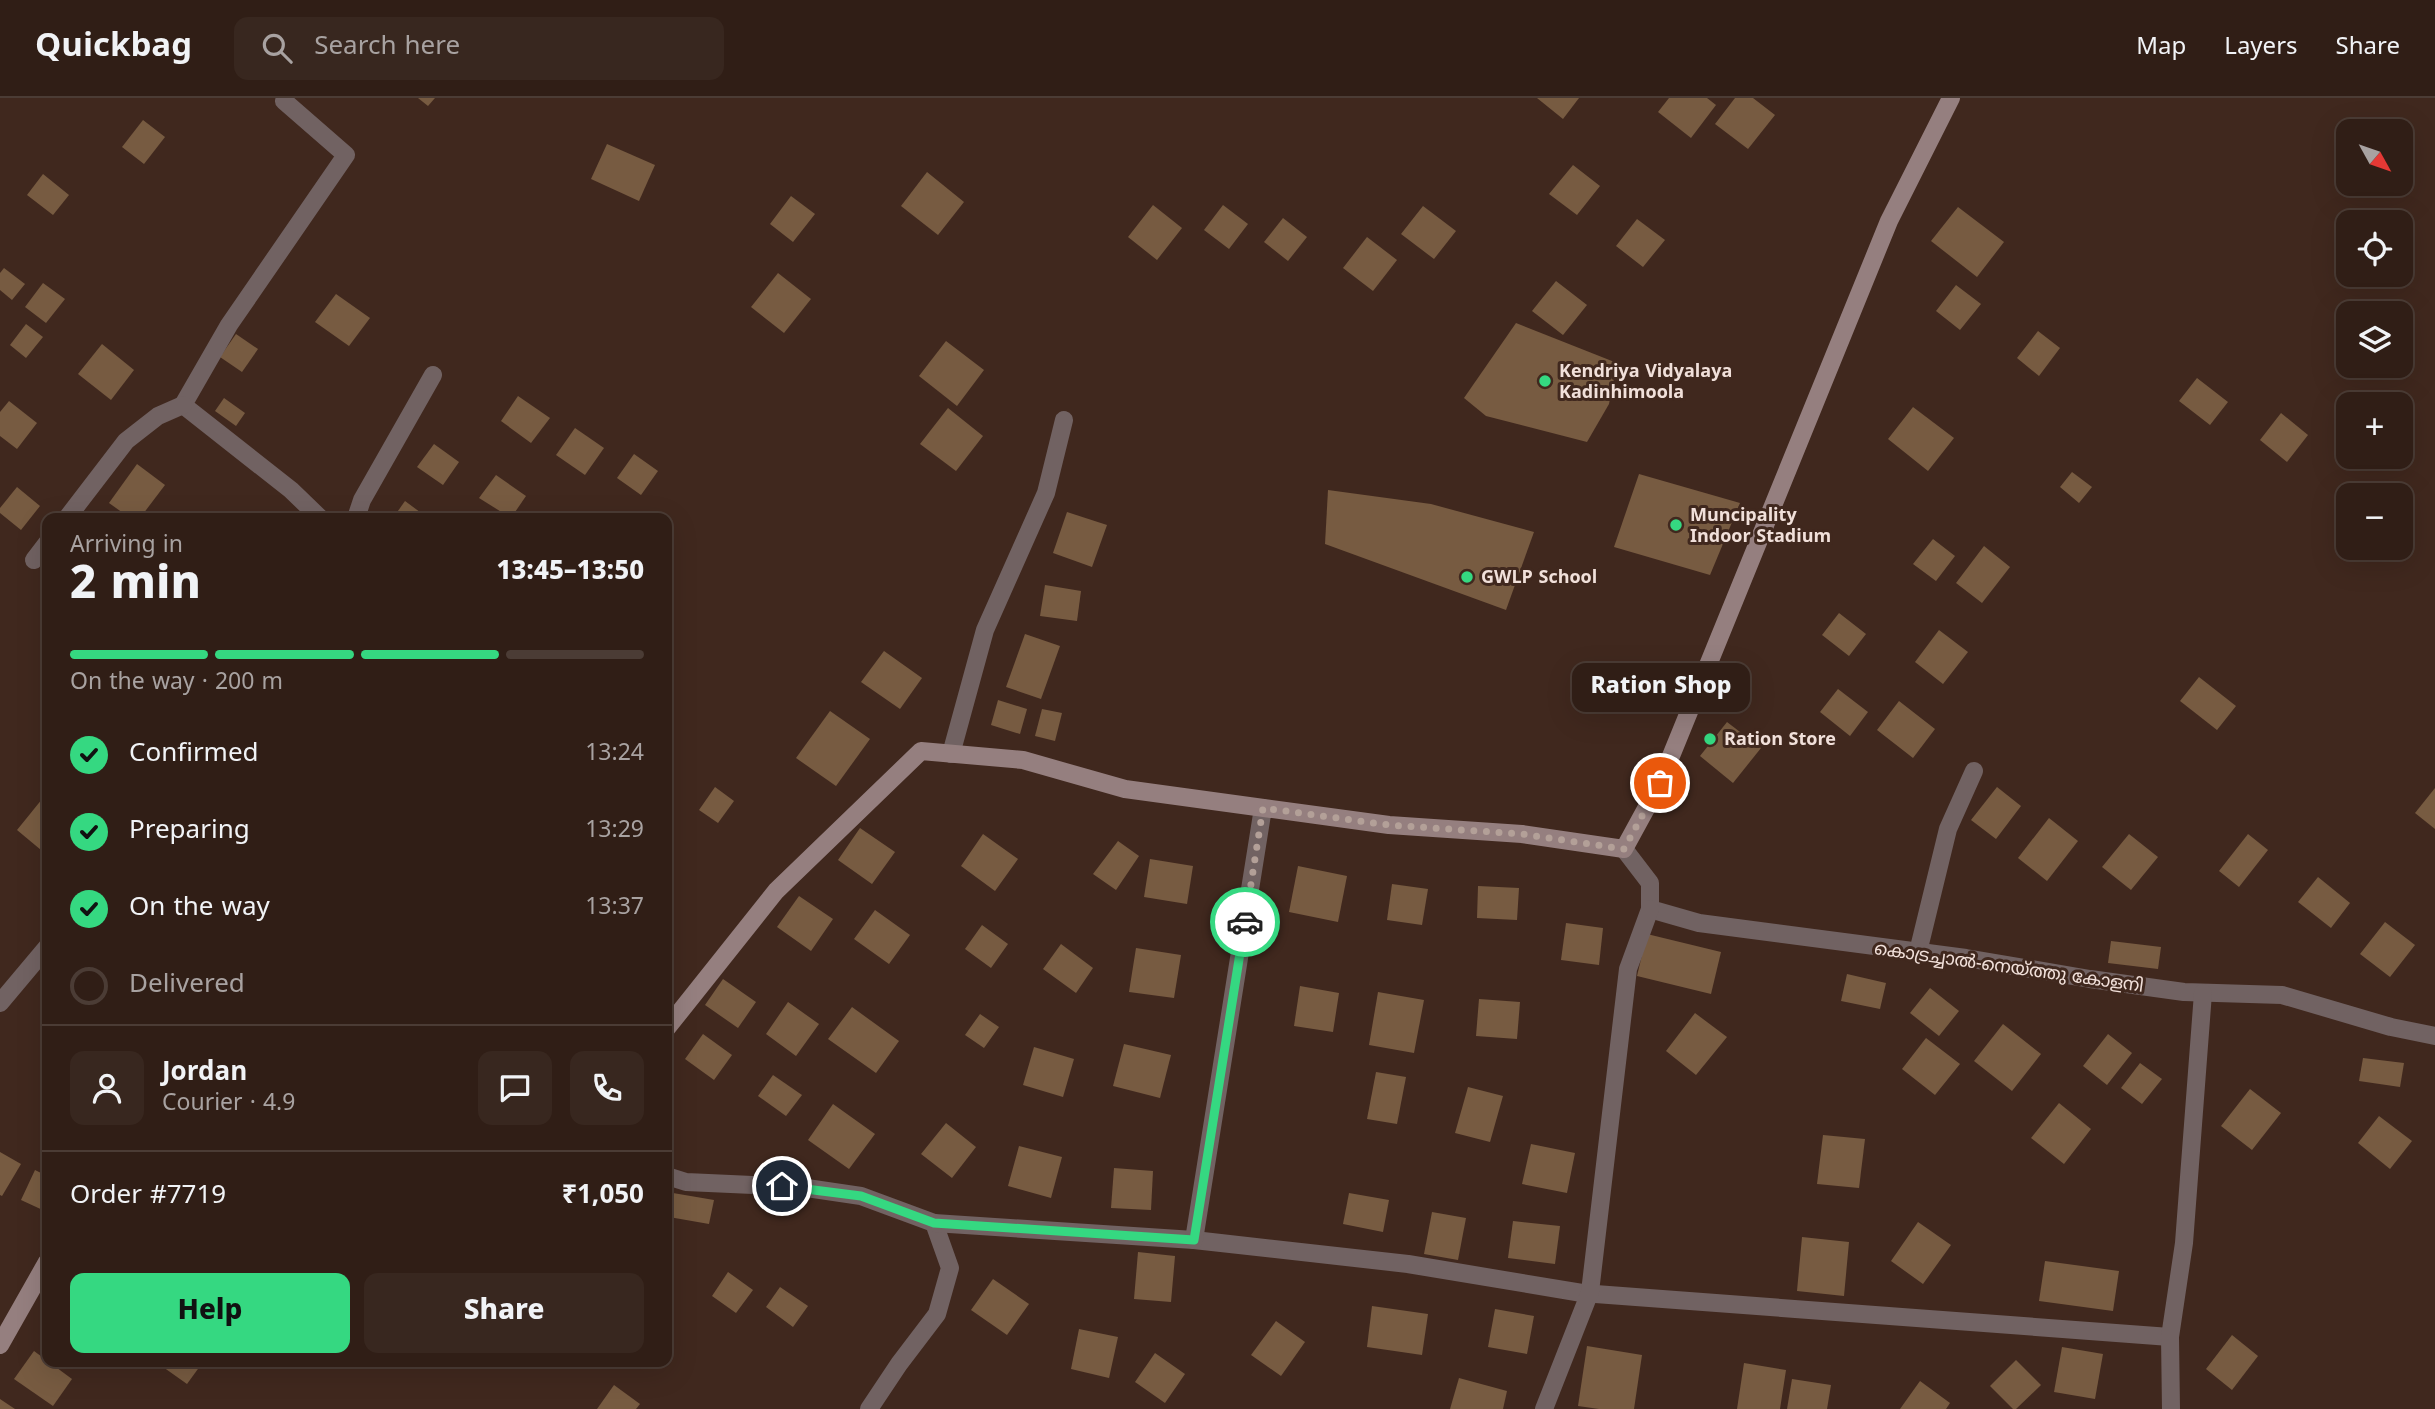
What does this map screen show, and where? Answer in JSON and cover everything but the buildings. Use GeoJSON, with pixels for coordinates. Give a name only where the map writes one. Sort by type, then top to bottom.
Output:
{"type":"FeatureCollection","features":[{"type":"Feature","properties":{"kind":"main road"},"geometry":{"type":"LineString","coordinates":[[672,1022],[776,891],[921,751],[1023,760],[1125,789],[1389,825],[1522,834],[1624,849],[1660,783],[1889,221],[1951,98]]}},
{"type":"Feature","properties":{"kind":"main road"},"geometry":{"type":"LineString","coordinates":[[0,1345],[42,1271]]}},
{"type":"Feature","properties":{"kind":"street"},"geometry":{"type":"LineString","coordinates":[[71,513],[126,441],[158,416],[183,405],[229,325],[346,155],[284,101],[285,98]]}},
{"type":"Feature","properties":{"kind":"street"},"geometry":{"type":"LineString","coordinates":[[358,513],[362,499],[433,374]]}},
{"type":"Feature","properties":{"kind":"street"},"geometry":{"type":"LineString","coordinates":[[183,405],[291,490],[315,513]]}},
{"type":"Feature","properties":{"kind":"street"},"geometry":{"type":"LineString","coordinates":[[951,754],[985,630],[1046,493],[1064,421]]}},
{"type":"Feature","properties":{"kind":"street"},"geometry":{"type":"LineString","coordinates":[[34,560],[42,550]]}},
{"type":"Feature","properties":{"kind":"street"},"geometry":{"type":"LineString","coordinates":[[1918,952],[1948,829],[1974,771]]}},
{"type":"Feature","properties":{"kind":"street"},"geometry":{"type":"LineString","coordinates":[[1194,1240],[1263,808]]}},
{"type":"Feature","properties":{"kind":"street"},"geometry":{"type":"LineString","coordinates":[[1544,1409],[1590,1292],[1628,969],[1650,909],[1650,883],[1624,849]]}},
{"type":"Feature","properties":{"kind":"street","name":"കൊട്രച്ചാൽ-നെയ്ത്തു കോളനി"},"geometry":{"type":"LineString","coordinates":[[1650,909],[1699,923],[1966,958],[2184,992],[2283,995],[2391,1027],[2435,1036]]}},
{"type":"Feature","properties":{"kind":"street"},"geometry":{"type":"LineString","coordinates":[[0,1003],[42,953]]}},
{"type":"Feature","properties":{"kind":"street"},"geometry":{"type":"LineString","coordinates":[[2171,1409],[2170,1337],[2184,1243],[2203,992]]}},
{"type":"Feature","properties":{"kind":"street"},"geometry":{"type":"LineString","coordinates":[[672,1178],[686,1182],[789,1186],[861,1196],[934,1223],[1194,1240],[1408,1264],[1582,1293],[2170,1337]]}},
{"type":"Feature","properties":{"kind":"street"},"geometry":{"type":"LineString","coordinates":[[869,1409],[937,1314],[950,1268],[934,1223]]}},
{"type":"Feature","properties":{"kind":"way so far"},"geometry":{"type":"LineString","coordinates":[[1245,922],[1263,808],[1389,825],[1522,834],[1624,849],[1660,783]]}},
{"type":"Feature","properties":{"kind":"place","name":"Kendriya Vidyalaya Kadinhimoola"},"geometry":{"type":"Point","coordinates":[1545,381]}},
{"type":"Feature","properties":{"kind":"place","name":"Muncipality Indoor Stadium"},"geometry":{"type":"Point","coordinates":[1676,525]}},
{"type":"Feature","properties":{"kind":"place","name":"GWLP School"},"geometry":{"type":"Point","coordinates":[1467,577]}},
{"type":"Feature","properties":{"kind":"place","name":"Ration Store"},"geometry":{"type":"Point","coordinates":[1710,739]}},
{"type":"Feature","properties":{"kind":"place","name":"Ration Shop"},"geometry":{"type":"Point","coordinates":[1660,783]}},
{"type":"Feature","properties":{"kind":"route"},"geometry":{"type":"LineString","coordinates":[[782,1186],[861,1196],[934,1223],[1194,1240],[1245,922]]}}]}
